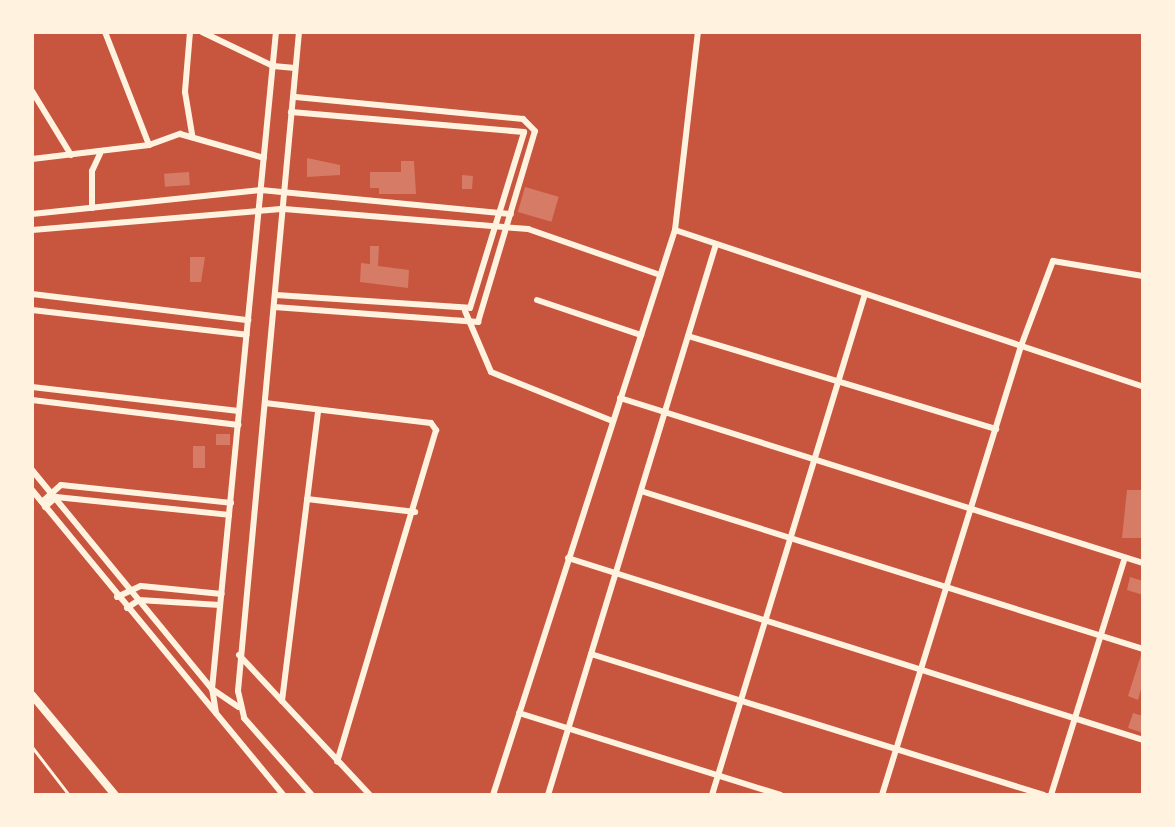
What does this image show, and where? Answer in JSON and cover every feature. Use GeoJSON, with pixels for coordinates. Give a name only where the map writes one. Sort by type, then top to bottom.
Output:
{"type":"FeatureCollection","features":[{"type":"Feature","properties":{"kind":"street"},"geometry":{"type":"LineString","coordinates":[[105,32],[138,107],[149,145]]}},
{"type":"Feature","properties":{"kind":"street"},"geometry":{"type":"LineString","coordinates":[[190,32],[185,92],[192,134]]}},
{"type":"Feature","properties":{"kind":"street"},"geometry":{"type":"LineString","coordinates":[[202,32],[273,66],[295,68]]}},
{"type":"Feature","properties":{"kind":"street"},"geometry":{"type":"LineString","coordinates":[[216,713],[212,689],[276,32]]}},
{"type":"Feature","properties":{"kind":"street"},"geometry":{"type":"LineString","coordinates":[[239,708],[239,655],[299,32]]}},
{"type":"Feature","properties":{"kind":"street"},"geometry":{"type":"LineString","coordinates":[[493,795],[675,230],[698,32]]}},
{"type":"Feature","properties":{"kind":"street"},"geometry":{"type":"LineString","coordinates":[[32,91],[71,155]]}},
{"type":"Feature","properties":{"kind":"street"},"geometry":{"type":"LineString","coordinates":[[274,307],[473,325],[481,318],[534,141],[533,124],[293,97]]}},
{"type":"Feature","properties":{"kind":"street"},"geometry":{"type":"LineString","coordinates":[[291,112],[518,128],[524,132],[496,212],[473,302],[465,311]]}},
{"type":"Feature","properties":{"kind":"street"},"geometry":{"type":"LineString","coordinates":[[32,159],[100,153],[192,134],[264,158]]}},
{"type":"Feature","properties":{"kind":"street"},"geometry":{"type":"LineString","coordinates":[[92,208],[92,171],[100,153]]}},
{"type":"Feature","properties":{"kind":"street"},"geometry":{"type":"LineString","coordinates":[[32,214],[261,190],[511,214]]}},
{"type":"Feature","properties":{"kind":"street"},"geometry":{"type":"LineString","coordinates":[[32,230],[284,209],[528,229],[660,275]]}},
{"type":"Feature","properties":{"kind":"street"},"geometry":{"type":"LineString","coordinates":[[675,230],[1143,387]]}},
{"type":"Feature","properties":{"kind":"street"},"geometry":{"type":"LineString","coordinates":[[548,795],[716,244]]}},
{"type":"Feature","properties":{"kind":"street"},"geometry":{"type":"LineString","coordinates":[[882,795],[1021,346],[1053,261],[1143,276]]}},
{"type":"Feature","properties":{"kind":"street"},"geometry":{"type":"LineString","coordinates":[[32,294],[248,320]]}},
{"type":"Feature","properties":{"kind":"street"},"geometry":{"type":"LineString","coordinates":[[712,795],[865,294]]}},
{"type":"Feature","properties":{"kind":"street"},"geometry":{"type":"LineString","coordinates":[[276,295],[465,311]]}},
{"type":"Feature","properties":{"kind":"street"},"geometry":{"type":"LineString","coordinates":[[537,300],[641,335]]}},
{"type":"Feature","properties":{"kind":"street"},"geometry":{"type":"LineString","coordinates":[[32,310],[247,335]]}},
{"type":"Feature","properties":{"kind":"street"},"geometry":{"type":"LineString","coordinates":[[465,311],[491,372],[612,421]]}},
{"type":"Feature","properties":{"kind":"street"},"geometry":{"type":"LineString","coordinates":[[688,336],[996,429]]}},
{"type":"Feature","properties":{"kind":"street"},"geometry":{"type":"LineString","coordinates":[[32,387],[239,411]]}},
{"type":"Feature","properties":{"kind":"street"},"geometry":{"type":"LineString","coordinates":[[620,398],[1143,563]]}},
{"type":"Feature","properties":{"kind":"street"},"geometry":{"type":"LineString","coordinates":[[32,400],[238,425]]}},
{"type":"Feature","properties":{"kind":"street"},"geometry":{"type":"LineString","coordinates":[[265,403],[431,423],[436,444],[337,762]]}},
{"type":"Feature","properties":{"kind":"street"},"geometry":{"type":"LineString","coordinates":[[282,701],[318,410]]}},
{"type":"Feature","properties":{"kind":"street"},"geometry":{"type":"LineString","coordinates":[[32,470],[212,689],[239,708],[312,795]]}},
{"type":"Feature","properties":{"kind":"street"},"geometry":{"type":"LineString","coordinates":[[44,504],[50,490],[61,485],[231,503]]}},
{"type":"Feature","properties":{"kind":"street"},"geometry":{"type":"LineString","coordinates":[[32,490],[283,795]]}},
{"type":"Feature","properties":{"kind":"street"},"geometry":{"type":"LineString","coordinates":[[641,491],[1143,649]]}},
{"type":"Feature","properties":{"kind":"street"},"geometry":{"type":"LineString","coordinates":[[44,504],[56,497],[229,515]]}},
{"type":"Feature","properties":{"kind":"street"},"geometry":{"type":"LineString","coordinates":[[307,499],[415,512]]}},
{"type":"Feature","properties":{"kind":"street"},"geometry":{"type":"LineString","coordinates":[[568,558],[1143,740]]}},
{"type":"Feature","properties":{"kind":"street"},"geometry":{"type":"LineString","coordinates":[[1051,795],[1125,558]]}},
{"type":"Feature","properties":{"kind":"street"},"geometry":{"type":"LineString","coordinates":[[117,597],[130,589],[222,594]]}},
{"type":"Feature","properties":{"kind":"street"},"geometry":{"type":"LineString","coordinates":[[127,608],[139,600],[220,605]]}},
{"type":"Feature","properties":{"kind":"street"},"geometry":{"type":"LineString","coordinates":[[591,654],[1044,795]]}},
{"type":"Feature","properties":{"kind":"street"},"geometry":{"type":"LineString","coordinates":[[239,655],[370,795]]}},
{"type":"Feature","properties":{"kind":"street"},"geometry":{"type":"LineString","coordinates":[[32,695],[115,795]]}},
{"type":"Feature","properties":{"kind":"street"},"geometry":{"type":"LineString","coordinates":[[519,713],[780,795]]}},
{"type":"Feature","properties":{"kind":"lane"},"geometry":{"type":"LineString","coordinates":[[32,747],[69,795]]}},
{"type":"Feature","properties":{"kind":"building"},"geometry":{"type":"Polygon","coordinates":[[[307,158],[340,165],[340,175],[307,177],[307,158]]]}},
{"type":"Feature","properties":{"kind":"building"},"geometry":{"type":"Polygon","coordinates":[[[401,161],[414,161],[416,194],[379,194],[379,188],[370,188],[370,172],[401,172],[401,161]]]}},
{"type":"Feature","properties":{"kind":"building"},"geometry":{"type":"Polygon","coordinates":[[[189,172],[190,185],[165,187],[164,174],[189,172]]]}},
{"type":"Feature","properties":{"kind":"building"},"geometry":{"type":"Polygon","coordinates":[[[462,175],[473,176],[472,189],[462,189],[462,175]]]}},
{"type":"Feature","properties":{"kind":"building"},"geometry":{"type":"Polygon","coordinates":[[[525,187],[559,197],[551,222],[518,212],[525,187]]]}},
{"type":"Feature","properties":{"kind":"building"},"geometry":{"type":"Polygon","coordinates":[[[370,246],[379,246],[378,266],[409,270],[408,288],[360,282],[361,263],[370,264],[370,246]]]}},
{"type":"Feature","properties":{"kind":"building"},"geometry":{"type":"Polygon","coordinates":[[[190,257],[205,257],[201,282],[190,282],[190,257]]]}},
{"type":"Feature","properties":{"kind":"building"},"geometry":{"type":"Polygon","coordinates":[[[216,434],[230,434],[230,445],[216,445],[216,434]]]}},
{"type":"Feature","properties":{"kind":"building"},"geometry":{"type":"Polygon","coordinates":[[[193,446],[205,446],[205,468],[193,468],[193,446]]]}},
{"type":"Feature","properties":{"kind":"building"},"geometry":{"type":"Polygon","coordinates":[[[1127,490],[1143,490],[1143,538],[1122,538],[1127,490]]]}},
{"type":"Feature","properties":{"kind":"building"},"geometry":{"type":"Polygon","coordinates":[[[1130,577],[1143,581],[1143,595],[1127,590],[1130,577]]]}},
{"type":"Feature","properties":{"kind":"building"},"geometry":{"type":"Polygon","coordinates":[[[1141,655],[1143,682],[1138,700],[1128,696],[1141,655]]]}},
{"type":"Feature","properties":{"kind":"building"},"geometry":{"type":"Polygon","coordinates":[[[1133,713],[1143,716],[1143,733],[1128,728],[1133,713]]]}}]}
